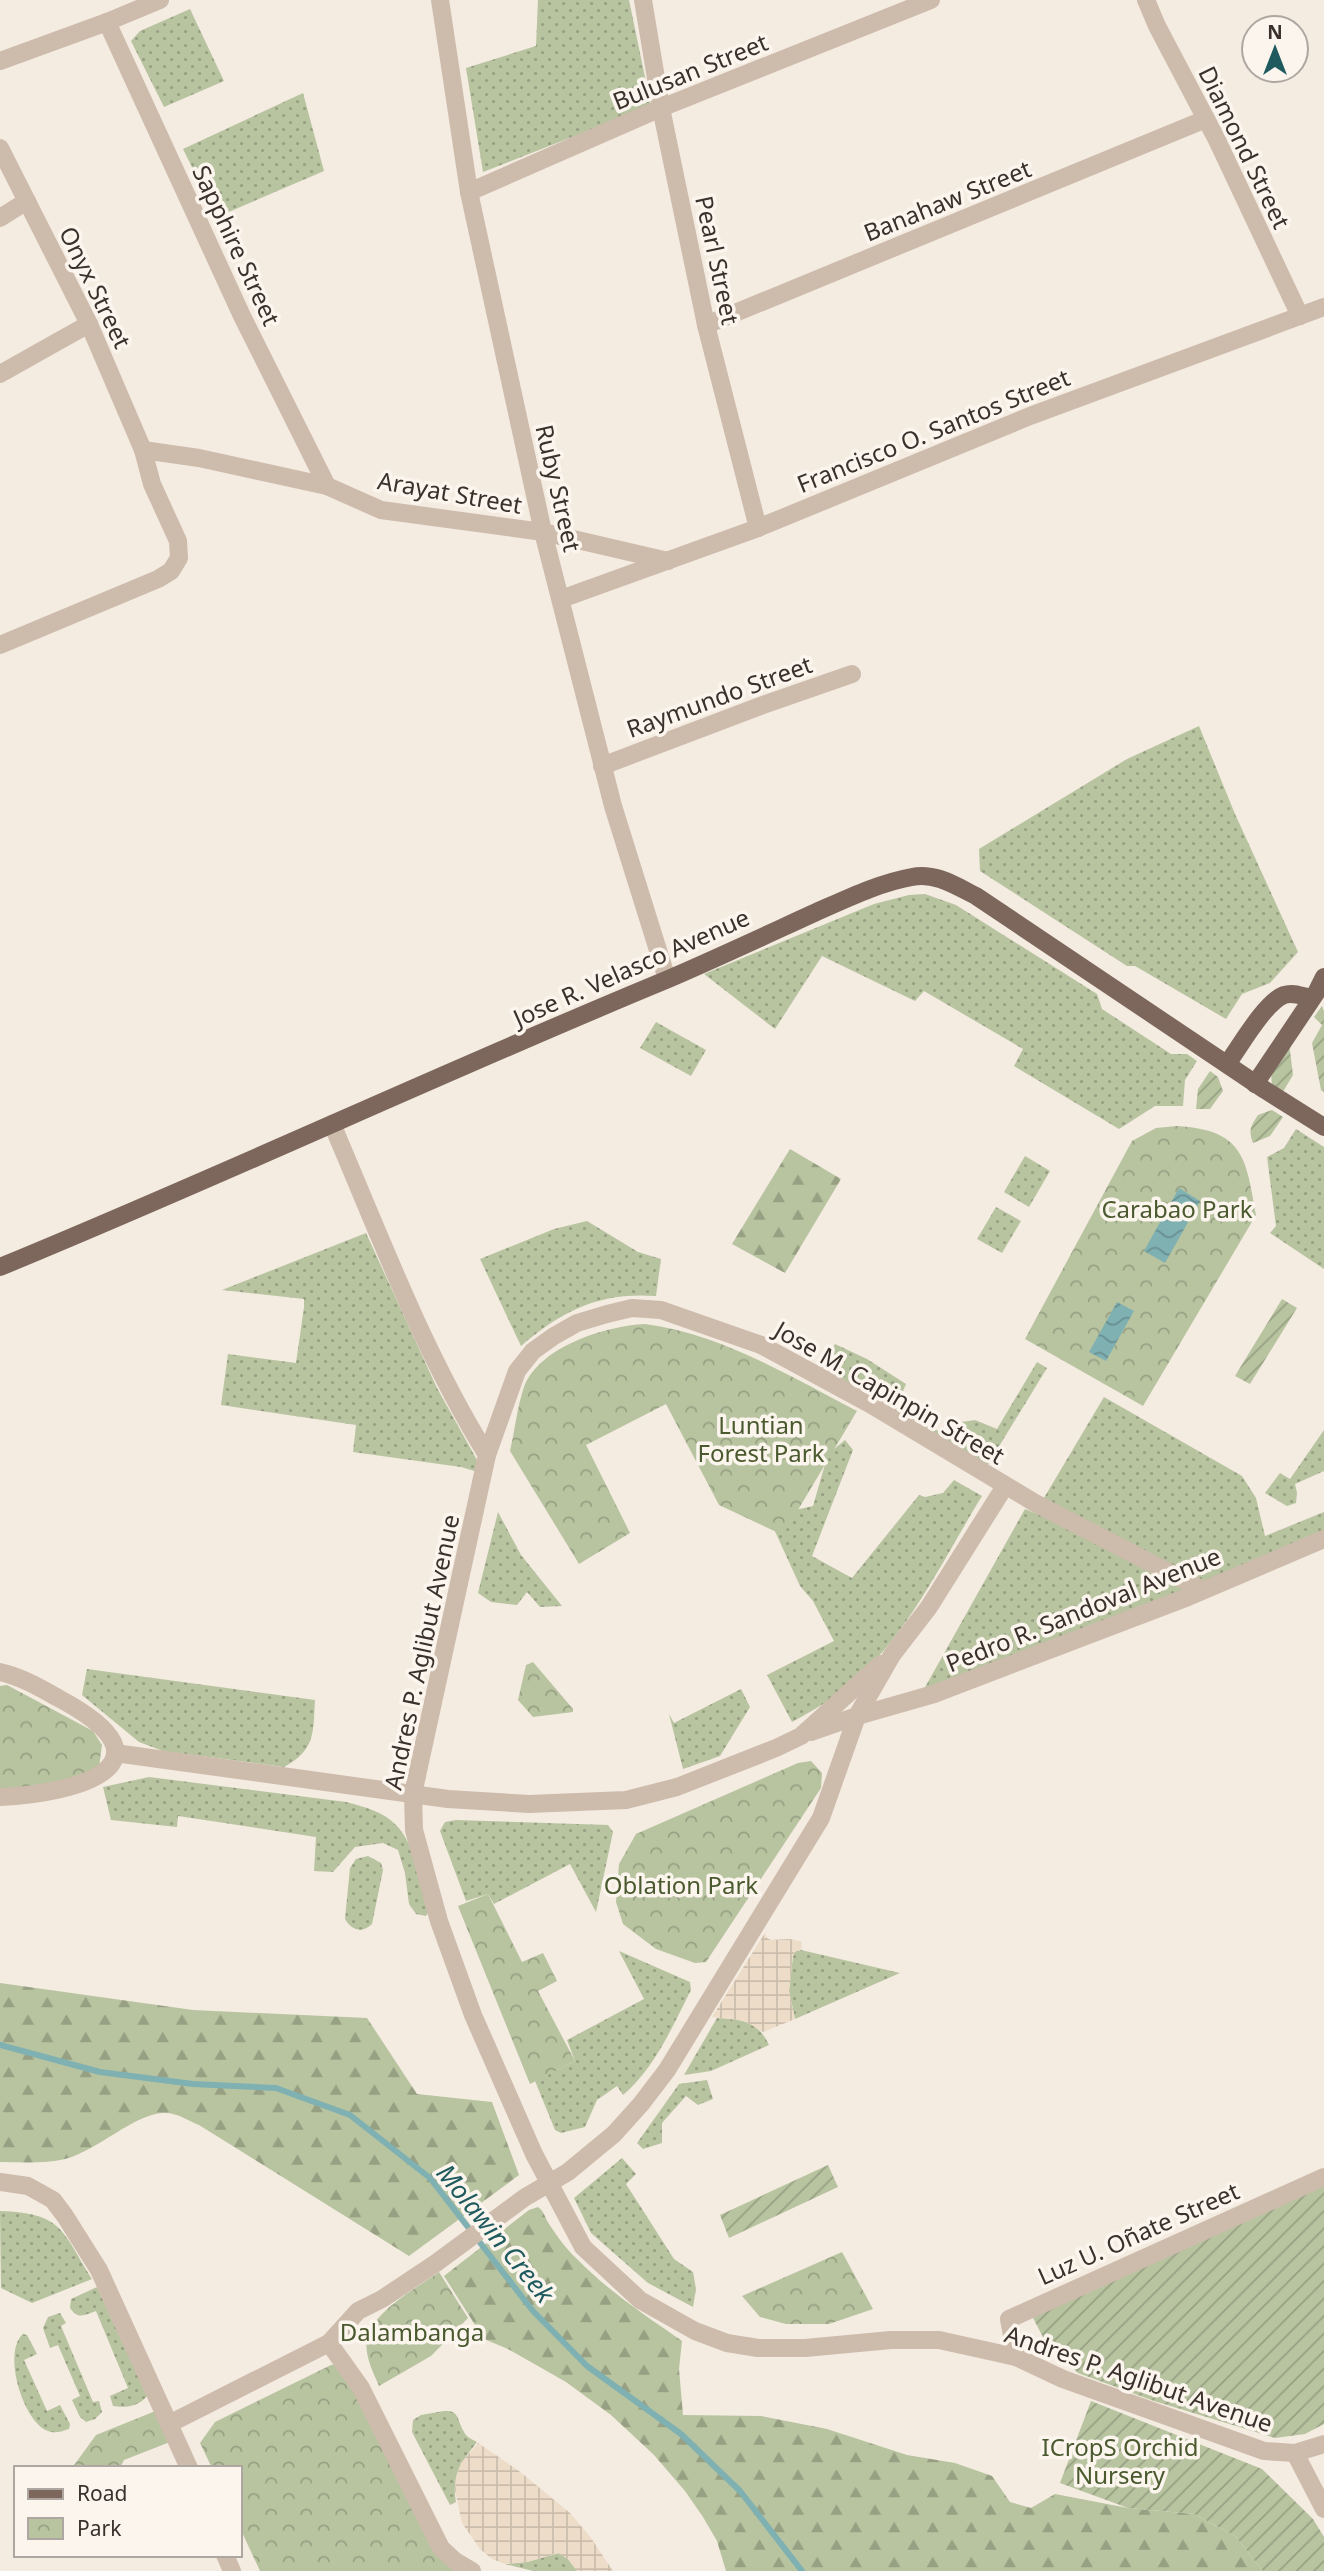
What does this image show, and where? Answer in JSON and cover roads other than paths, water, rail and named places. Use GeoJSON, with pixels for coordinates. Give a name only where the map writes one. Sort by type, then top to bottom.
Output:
{"type":"FeatureCollection","features":[{"type":"Feature","properties":{"kind":"main road","name":"Jose R. Velasco Avenue"},"geometry":{"type":"LineString","coordinates":[[0,1267],[131,1214],[268,1150],[837,903],[915,876],[940,878],[976,896],[1255,1084],[1324,1127]]}},
{"type":"Feature","properties":{"kind":"main road"},"geometry":{"type":"LineString","coordinates":[[1255,1084],[1324,977]]}},
{"type":"Feature","properties":{"kind":"main road"},"geometry":{"type":"LineString","coordinates":[[1227,1064],[1270,1005],[1282,996],[1293,994],[1311,998]]}},
{"type":"Feature","properties":{"kind":"street"},"geometry":{"type":"LineString","coordinates":[[0,61],[160,0]]}},
{"type":"Feature","properties":{"kind":"street","name":"Ruby Street"},"geometry":{"type":"LineString","coordinates":[[440,0],[469,191],[543,532],[603,766],[667,979]]}},
{"type":"Feature","properties":{"kind":"street","name":"Pearl Street"},"geometry":{"type":"LineString","coordinates":[[643,0],[661,108],[706,325],[758,528]]}},
{"type":"Feature","properties":{"kind":"street","name":"Bulusan Street"},"geometry":{"type":"LineString","coordinates":[[469,191],[908,5],[932,0]]}},
{"type":"Feature","properties":{"kind":"street","name":"Diamond Street"},"geometry":{"type":"LineString","coordinates":[[1146,0],[1300,316]]}},
{"type":"Feature","properties":{"kind":"street","name":"Sapphire Street"},"geometry":{"type":"LineString","coordinates":[[107,22],[242,316],[327,486]]}},
{"type":"Feature","properties":{"kind":"street","name":"Banahaw Street"},"geometry":{"type":"LineString","coordinates":[[706,325],[1206,119]]}},
{"type":"Feature","properties":{"kind":"street","name":"Onyx Street"},"geometry":{"type":"LineString","coordinates":[[0,148],[89,324],[143,450],[152,484],[178,541],[179,558],[171,571],[158,579],[0,645]]}},
{"type":"Feature","properties":{"kind":"street"},"geometry":{"type":"LineString","coordinates":[[0,218],[27,201]]}},
{"type":"Feature","properties":{"kind":"street","name":"Francisco O. Santos Street"},"geometry":{"type":"LineString","coordinates":[[561,599],[758,528],[1030,416],[1324,307]]}},
{"type":"Feature","properties":{"kind":"street"},"geometry":{"type":"LineString","coordinates":[[0,374],[89,324]]}},
{"type":"Feature","properties":{"kind":"street","name":"Arayat Street"},"geometry":{"type":"LineString","coordinates":[[143,450],[199,457],[327,486],[380,510],[543,532],[668,561]]}},
{"type":"Feature","properties":{"kind":"street","name":"Raymundo Street"},"geometry":{"type":"LineString","coordinates":[[603,766],[762,705],[852,674]]}},
{"type":"Feature","properties":{"kind":"street"},"geometry":{"type":"LineString","coordinates":[[332,1124],[438,1367],[461,1413],[487,1455]]}},
{"type":"Feature","properties":{"kind":"street","name":"Jose M. Capinpin Street"},"geometry":{"type":"LineString","coordinates":[[487,1455],[517,1371],[533,1351],[577,1323],[632,1308],[661,1310],[761,1345],[870,1404],[1005,1486],[1201,1589]]}},
{"type":"Feature","properties":{"kind":"street","name":"Andres P. Aglibut Avenue"},"geometry":{"type":"LineString","coordinates":[[487,1455],[414,1794],[414,1830],[439,1921],[473,2015],[548,2184],[583,2247],[640,2300],[702,2334],[727,2343],[758,2348],[805,2348],[891,2340],[939,2340],[1016,2357],[1063,2379],[1264,2451],[1295,2453],[1324,2509]]}},
{"type":"Feature","properties":{"kind":"street"},"geometry":{"type":"LineString","coordinates":[[169,2424],[329,2343],[358,2311],[382,2299],[524,2198],[568,2172],[614,2134],[641,2104],[667,2070],[821,1818],[857,1716],[892,1655],[929,1607],[1005,1486]]}},
{"type":"Feature","properties":{"kind":"street","name":"Pedro R. Sandoval Avenue"},"geometry":{"type":"LineString","coordinates":[[802,1736],[857,1716],[934,1694],[1188,1597],[1201,1589],[1324,1539]]}},
{"type":"Feature","properties":{"kind":"street"},"geometry":{"type":"LineString","coordinates":[[115,1753],[490,1803],[626,1800],[677,1787],[802,1736],[892,1655]]}},
{"type":"Feature","properties":{"kind":"street"},"geometry":{"type":"LineString","coordinates":[[0,1672],[79,1709],[106,1730],[115,1743],[111,1765],[93,1779],[58,1792],[0,1797]]}},
{"type":"Feature","properties":{"kind":"street","name":"Luz U. Oñate Street"},"geometry":{"type":"LineString","coordinates":[[1016,2357],[1009,2319],[1324,2177]]}},
{"type":"Feature","properties":{"kind":"street"},"geometry":{"type":"LineString","coordinates":[[0,2182],[28,2186],[53,2200],[65,2216],[99,2270],[131,2346],[188,2466]]}},
{"type":"Feature","properties":{"kind":"street"},"geometry":{"type":"LineString","coordinates":[[329,2343],[361,2388],[441,2548],[472,2571]]}},
{"type":"Feature","properties":{"kind":"street"},"geometry":{"type":"LineString","coordinates":[[1295,2453],[1324,2444]]}},
{"type":"Feature","properties":{"kind":"water"},"geometry":{"type":"Polygon","coordinates":[[[1179,1188],[1200,1201],[1165,1263],[1144,1251],[1179,1188]]]}},
{"type":"Feature","properties":{"kind":"water"},"geometry":{"type":"Polygon","coordinates":[[[1117,1302],[1134,1311],[1106,1361],[1089,1352],[1117,1302]]]}},
{"type":"Feature","properties":{"kind":"waterway","name":"Molawin Creek"},"geometry":{"type":"LineString","coordinates":[[0,2045],[100,2072],[193,2084],[276,2088],[350,2115],[430,2178],[533,2311],[587,2366],[681,2434],[740,2491],[802,2571]]}},
{"type":"Feature","properties":{"kind":"park label","name":"Carabao Park"},"geometry":{"type":"Point","coordinates":[1177,1208]}},
{"type":"Feature","properties":{"kind":"park label","name":"Luntian Forest Park"},"geometry":{"type":"Point","coordinates":[761,1438]}},
{"type":"Feature","properties":{"kind":"park label","name":"Oblation Park"},"geometry":{"type":"Point","coordinates":[681,1884]}},
{"type":"Feature","properties":{"kind":"park label","name":"Dalambanga"},"geometry":{"type":"Point","coordinates":[412,2331]}},
{"type":"Feature","properties":{"kind":"park label","name":"ICropS Orchid Nursery"},"geometry":{"type":"Point","coordinates":[1120,2460]}}]}
